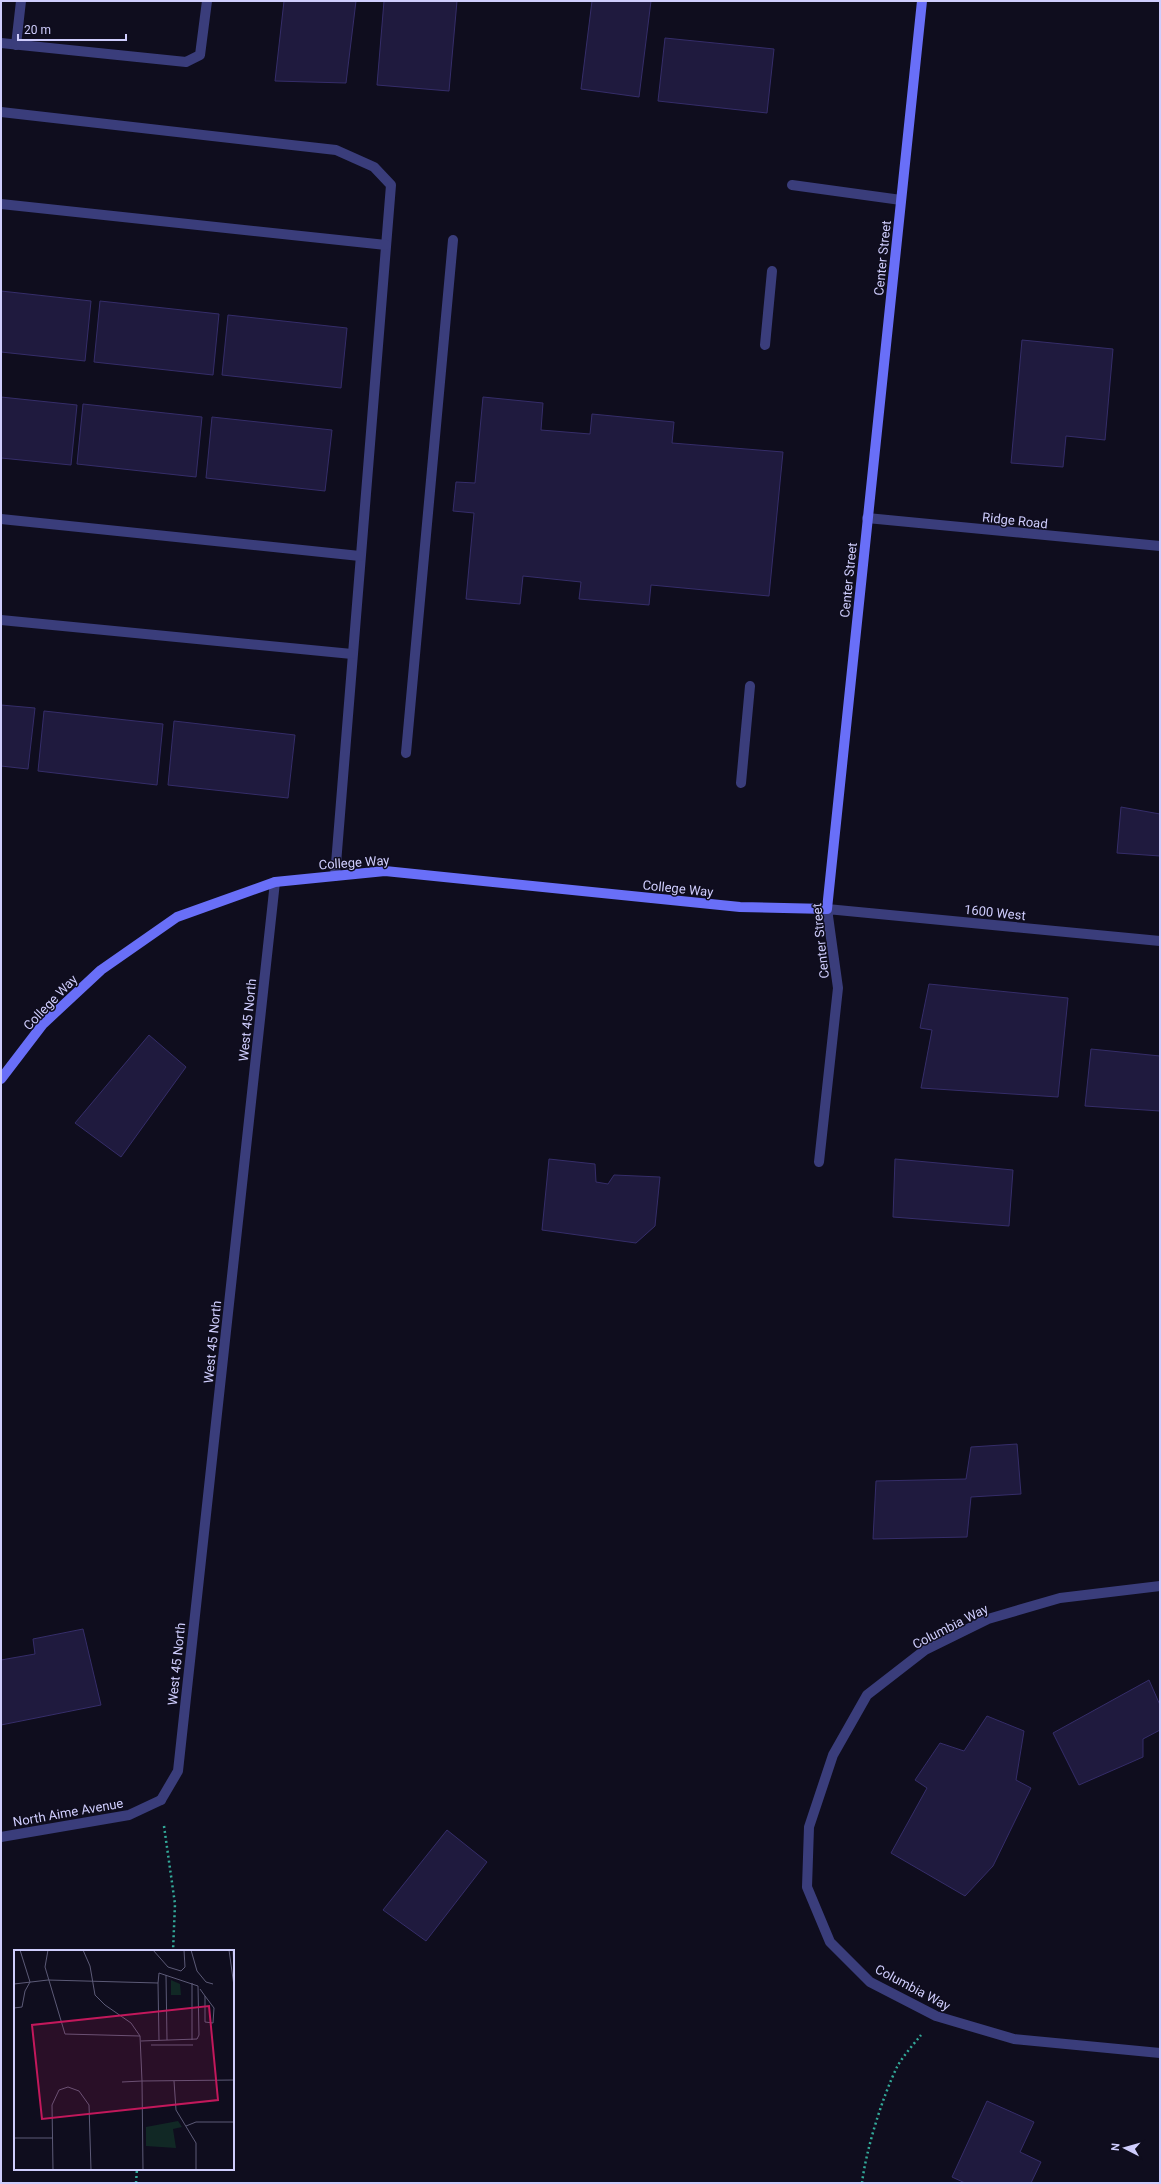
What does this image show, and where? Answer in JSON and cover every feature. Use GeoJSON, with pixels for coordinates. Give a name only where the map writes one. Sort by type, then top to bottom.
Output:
{"type":"FeatureCollection","features":[{"type":"Feature","properties":{"kind":"main road","name":"Center Street"},"geometry":{"type":"LineString","coordinates":[[827,909],[922,1]]}},
{"type":"Feature","properties":{"kind":"main road","name":"College Way"},"geometry":{"type":"LineString","coordinates":[[1,1080],[43,1024],[101,970],[177,917],[275,882],[385,871],[740,907],[827,909]]}},
{"type":"Feature","properties":{"kind":"street"},"geometry":{"type":"LineString","coordinates":[[16,45],[21,1]]}},
{"type":"Feature","properties":{"kind":"street"},"geometry":{"type":"LineString","coordinates":[[1,43],[186,62],[200,56],[207,1]]}},
{"type":"Feature","properties":{"kind":"street"},"geometry":{"type":"LineString","coordinates":[[1,112],[336,150],[374,167],[391,185],[335,876]]}},
{"type":"Feature","properties":{"kind":"street"},"geometry":{"type":"LineString","coordinates":[[792,184],[901,200]]}},
{"type":"Feature","properties":{"kind":"street"},"geometry":{"type":"LineString","coordinates":[[1,204],[386,245]]}},
{"type":"Feature","properties":{"kind":"street"},"geometry":{"type":"LineString","coordinates":[[406,753],[453,240]]}},
{"type":"Feature","properties":{"kind":"street"},"geometry":{"type":"LineString","coordinates":[[765,345],[772,271]]}},
{"type":"Feature","properties":{"kind":"street","name":"Ridge Road"},"geometry":{"type":"LineString","coordinates":[[867,518],[1155,547],[1160,546]]}},
{"type":"Feature","properties":{"kind":"street"},"geometry":{"type":"LineString","coordinates":[[1,519],[360,556]]}},
{"type":"Feature","properties":{"kind":"street"},"geometry":{"type":"LineString","coordinates":[[1,620],[352,654]]}},
{"type":"Feature","properties":{"kind":"street"},"geometry":{"type":"LineString","coordinates":[[741,783],[750,686]]}},
{"type":"Feature","properties":{"kind":"street","name":"West 45 North"},"geometry":{"type":"LineString","coordinates":[[161,1800],[178,1771],[275,882]]}},
{"type":"Feature","properties":{"kind":"street","name":"1600 West"},"geometry":{"type":"LineString","coordinates":[[827,909],[1160,941]]}},
{"type":"Feature","properties":{"kind":"street","name":"Center Street"},"geometry":{"type":"LineString","coordinates":[[819,1162],[838,988],[827,909]]}},
{"type":"Feature","properties":{"kind":"street","name":"Columbia Way"},"geometry":{"type":"LineString","coordinates":[[1160,1586],[1149,1586],[1060,1598],[988,1619],[925,1650],[867,1695],[832,1756],[809,1826],[807,1887],[830,1942],[870,1982],[936,2016],[1014,2039],[1160,2053]]}},
{"type":"Feature","properties":{"kind":"street","name":"North Aime Avenue"},"geometry":{"type":"LineString","coordinates":[[1,1837],[129,1815],[161,1800]]}},
{"type":"Feature","properties":{"kind":"path"},"geometry":{"type":"LineString","coordinates":[[161,1800],[175,1904],[173,1950]]}},
{"type":"Feature","properties":{"kind":"path"},"geometry":{"type":"LineString","coordinates":[[862,2183],[864,2168],[875,2124],[897,2067],[936,2016]]}},
{"type":"Feature","properties":{"kind":"path"},"geometry":{"type":"LineString","coordinates":[[136,2183],[137,2170]]}},
{"type":"Feature","properties":{"kind":"building"},"geometry":{"type":"Polygon","coordinates":[[[284,1],[356,1],[346,83],[275,81],[284,1]]]}},
{"type":"Feature","properties":{"kind":"building"},"geometry":{"type":"Polygon","coordinates":[[[384,1],[457,1],[449,91],[377,85],[384,1]]]}},
{"type":"Feature","properties":{"kind":"building"},"geometry":{"type":"Polygon","coordinates":[[[592,1],[651,1],[639,97],[581,89],[592,1]]]}},
{"type":"Feature","properties":{"kind":"building"},"geometry":{"type":"Polygon","coordinates":[[[665,38],[774,49],[767,113],[658,101],[665,38]]]}},
{"type":"Feature","properties":{"kind":"building"},"geometry":{"type":"Polygon","coordinates":[[[1,291],[91,301],[85,361],[1,352],[1,291]]]}},
{"type":"Feature","properties":{"kind":"building"},"geometry":{"type":"Polygon","coordinates":[[[100,301],[219,314],[213,375],[94,362],[100,301]]]}},
{"type":"Feature","properties":{"kind":"building"},"geometry":{"type":"Polygon","coordinates":[[[228,315],[347,328],[341,388],[222,375],[228,315]]]}},
{"type":"Feature","properties":{"kind":"building"},"geometry":{"type":"Polygon","coordinates":[[[1022,340],[1113,349],[1105,440],[1066,436],[1063,467],[1011,463],[1022,340]]]}},
{"type":"Feature","properties":{"kind":"building"},"geometry":{"type":"Polygon","coordinates":[[[1,397],[77,405],[71,465],[1,458],[1,397]]]}},
{"type":"Feature","properties":{"kind":"building"},"geometry":{"type":"Polygon","coordinates":[[[483,397],[543,403],[541,430],[590,434],[592,414],[674,422],[672,443],[783,452],[769,596],[651,585],[649,605],[579,599],[581,582],[523,576],[520,604],[466,599],[474,513],[453,511],[456,482],[475,483],[483,397]]]}},
{"type":"Feature","properties":{"kind":"building"},"geometry":{"type":"Polygon","coordinates":[[[83,404],[202,417],[196,477],[77,464],[83,404]]]}},
{"type":"Feature","properties":{"kind":"building"},"geometry":{"type":"Polygon","coordinates":[[[212,417],[332,430],[325,491],[206,478],[212,417]]]}},
{"type":"Feature","properties":{"kind":"building"},"geometry":{"type":"Polygon","coordinates":[[[1,705],[35,708],[28,769],[1,766],[1,705]]]}},
{"type":"Feature","properties":{"kind":"building"},"geometry":{"type":"Polygon","coordinates":[[[44,711],[163,724],[157,785],[38,771],[44,711]]]}},
{"type":"Feature","properties":{"kind":"building"},"geometry":{"type":"Polygon","coordinates":[[[174,721],[295,735],[288,798],[168,785],[174,721]]]}},
{"type":"Feature","properties":{"kind":"building"},"geometry":{"type":"Polygon","coordinates":[[[1121,807],[1160,814],[1160,856],[1117,853],[1121,807]]]}},
{"type":"Feature","properties":{"kind":"building"},"geometry":{"type":"Polygon","coordinates":[[[929,984],[1068,998],[1058,1097],[921,1088],[932,1030],[920,1028],[929,984]]]}},
{"type":"Feature","properties":{"kind":"building"},"geometry":{"type":"Polygon","coordinates":[[[149,1035],[186,1067],[121,1157],[75,1123],[149,1035]]]}},
{"type":"Feature","properties":{"kind":"building"},"geometry":{"type":"Polygon","coordinates":[[[1091,1049],[1160,1056],[1160,1111],[1085,1106],[1091,1049]]]}},
{"type":"Feature","properties":{"kind":"building"},"geometry":{"type":"Polygon","coordinates":[[[549,1159],[595,1164],[596,1182],[608,1184],[614,1175],[660,1177],[655,1226],[636,1243],[542,1230],[549,1159]]]}},
{"type":"Feature","properties":{"kind":"building"},"geometry":{"type":"Polygon","coordinates":[[[895,1159],[1013,1170],[1009,1226],[893,1217],[895,1159]]]}},
{"type":"Feature","properties":{"kind":"building"},"geometry":{"type":"Polygon","coordinates":[[[1017,1444],[1021,1494],[971,1497],[967,1537],[873,1539],[876,1481],[966,1479],[971,1447],[1017,1444]]]}},
{"type":"Feature","properties":{"kind":"building"},"geometry":{"type":"Polygon","coordinates":[[[83,1629],[101,1705],[1,1725],[1,1660],[35,1654],[33,1639],[83,1629]]]}},
{"type":"Feature","properties":{"kind":"building"},"geometry":{"type":"Polygon","coordinates":[[[1149,1680],[1160,1705],[1160,1730],[1143,1739],[1143,1757],[1079,1785],[1053,1733],[1149,1680]]]}},
{"type":"Feature","properties":{"kind":"building"},"geometry":{"type":"Polygon","coordinates":[[[987,1716],[1024,1731],[1016,1780],[1031,1788],[993,1866],[965,1896],[891,1853],[927,1788],[915,1780],[940,1743],[964,1751],[987,1716]]]}},
{"type":"Feature","properties":{"kind":"building"},"geometry":{"type":"Polygon","coordinates":[[[447,1830],[487,1862],[426,1941],[383,1910],[447,1830]]]}},
{"type":"Feature","properties":{"kind":"building"},"geometry":{"type":"Polygon","coordinates":[[[987,2101],[1034,2122],[1020,2152],[1041,2162],[1031,2183],[965,2183],[952,2177],[987,2101]]]}}]}
